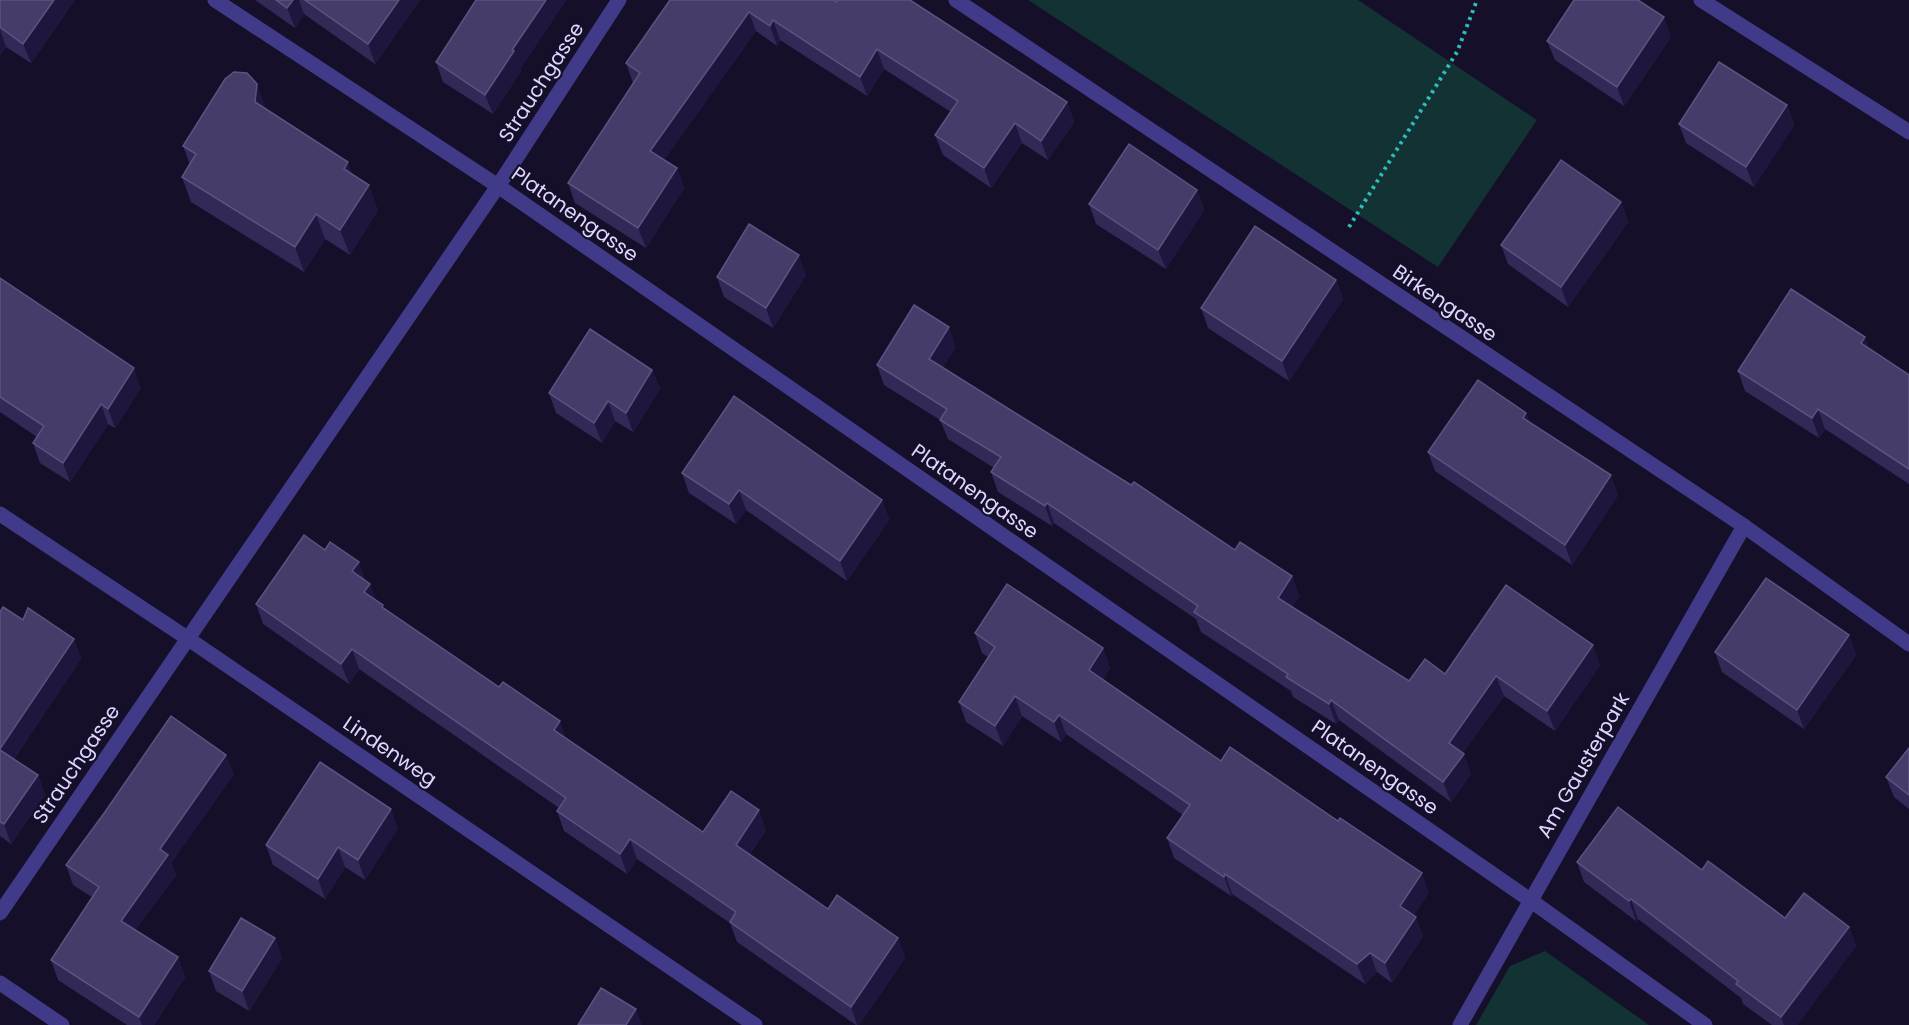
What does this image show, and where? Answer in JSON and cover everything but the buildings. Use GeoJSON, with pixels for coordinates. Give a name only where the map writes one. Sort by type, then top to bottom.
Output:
{"type":"FeatureCollection","features":[{"type":"Feature","properties":{"kind":"street","name":"Platanengasse"},"geometry":{"type":"LineString","coordinates":[[215,0],[498,186],[1530,900],[1705,1025]]}},
{"type":"Feature","properties":{"kind":"street","name":"Strauchgasse"},"geometry":{"type":"LineString","coordinates":[[0,913],[498,186],[619,0]]}},
{"type":"Feature","properties":{"kind":"street","name":"Birkengasse"},"geometry":{"type":"LineString","coordinates":[[956,0],[1333,254],[1744,526],[1909,644]]}},
{"type":"Feature","properties":{"kind":"street"},"geometry":{"type":"LineString","coordinates":[[1701,0],[1909,132]]}},
{"type":"Feature","properties":{"kind":"street","name":"Lindenweg"},"geometry":{"type":"LineString","coordinates":[[0,514],[187,638],[755,1025]]}},
{"type":"Feature","properties":{"kind":"street","name":"Am Gausterpark"},"geometry":{"type":"LineString","coordinates":[[1460,1025],[1744,526]]}},
{"type":"Feature","properties":{"kind":"street"},"geometry":{"type":"LineString","coordinates":[[0,983],[62,1025]]}},
{"type":"Feature","properties":{"kind":"path"},"geometry":{"type":"LineString","coordinates":[[1333,254],[1457,52],[1477,0]]}},
{"type":"Feature","properties":{"kind":"green space"},"geometry":{"type":"Polygon","coordinates":[[[1028,0],[1358,0],[1537,120],[1438,267],[1028,0]]]}},
{"type":"Feature","properties":{"kind":"green space"},"geometry":{"type":"Polygon","coordinates":[[[1545,951],[1649,1025],[1476,1025],[1510,966],[1545,951]]]}}]}
